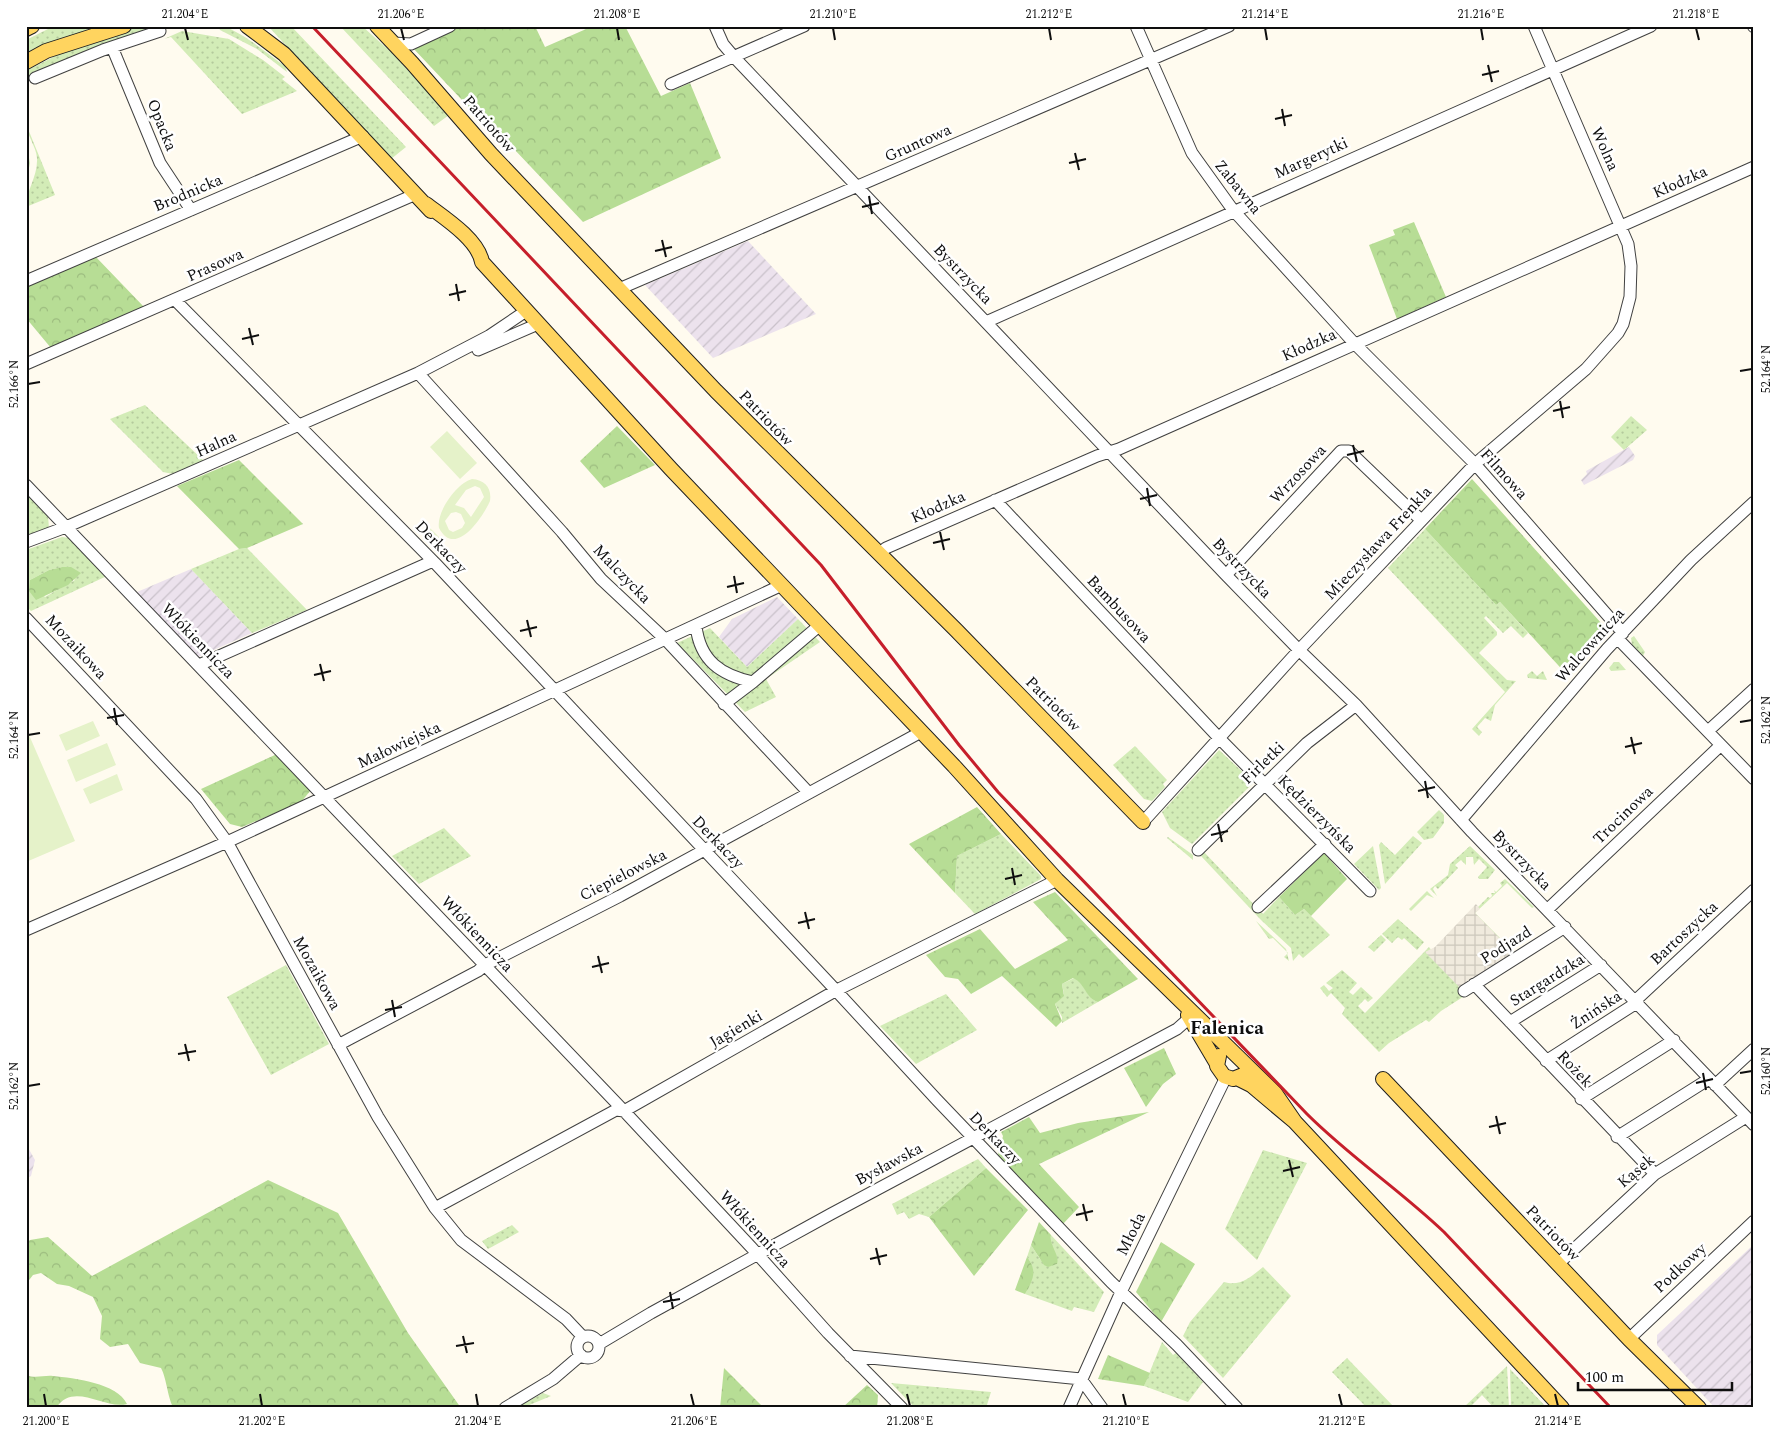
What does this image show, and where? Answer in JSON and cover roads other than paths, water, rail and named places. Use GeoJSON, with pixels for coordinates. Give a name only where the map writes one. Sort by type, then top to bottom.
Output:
{"type":"FeatureCollection","features":[{"type":"Feature","properties":{"kind":"main road"},"geometry":{"type":"LineString","coordinates":[[26,29],[32,26]]}},
{"type":"Feature","properties":{"kind":"main road"},"geometry":{"type":"LineString","coordinates":[[66,44],[108,26]]}},
{"type":"Feature","properties":{"kind":"main road"},"geometry":{"type":"LineString","coordinates":[[26,62],[46,51],[124,26]]}},
{"type":"Feature","properties":{"kind":"main road"},"geometry":{"type":"LineString","coordinates":[[233,26],[271,43]]}},
{"type":"Feature","properties":{"kind":"main road"},"geometry":{"type":"LineString","coordinates":[[247,26],[284,54],[421,199],[456,227],[480,252],[482,262],[526,311],[921,732],[1057,880],[1182,1003],[1192,1017],[1219,1071],[1231,1078],[1251,1085],[1294,1122],[1562,1408]]}},
{"type":"Feature","properties":{"kind":"main road"},"geometry":{"type":"LineString","coordinates":[[255,26],[271,43]]}},
{"type":"Feature","properties":{"kind":"main road","name":"Patriotów"},"geometry":{"type":"LineString","coordinates":[[377,26],[412,62],[491,154],[619,289],[776,452],[1143,822]]}},
{"type":"Feature","properties":{"kind":"main road"},"geometry":{"type":"LineString","coordinates":[[1192,1017],[1248,1066],[1278,1097],[1294,1122]]}},
{"type":"Feature","properties":{"kind":"main road"},"geometry":{"type":"LineString","coordinates":[[1217,1064],[1220,1055],[1229,1048]]}},
{"type":"Feature","properties":{"kind":"main road"},"geometry":{"type":"LineString","coordinates":[[1231,1078],[1246,1072],[1248,1066]]}},
{"type":"Feature","properties":{"kind":"main road","name":"Patriotów"},"geometry":{"type":"LineString","coordinates":[[1383,1080],[1629,1339],[1699,1408]]}},
{"type":"Feature","properties":{"kind":"street"},"geometry":{"type":"LineString","coordinates":[[393,42],[411,44],[450,26]]}},
{"type":"Feature","properties":{"kind":"street","name":"Bystrzycka"},"geometry":{"type":"LineString","coordinates":[[716,26],[723,44],[734,57],[1226,575],[1356,705],[1461,820],[1637,1001],[1750,1121]]}},
{"type":"Feature","properties":{"kind":"street"},"geometry":{"type":"LineString","coordinates":[[672,84],[804,26]]}},
{"type":"Feature","properties":{"kind":"street","name":"Zabawna"},"geometry":{"type":"LineString","coordinates":[[1136,26],[1192,153],[1233,210],[1354,343]]}},
{"type":"Feature","properties":{"kind":"street","name":"Gruntowa"},"geometry":{"type":"LineString","coordinates":[[619,289],[1229,26]]}},
{"type":"Feature","properties":{"kind":"street","name":"Wolna"},"geometry":{"type":"LineString","coordinates":[[1534,26],[1621,225],[1630,254],[1630,289]]}},
{"type":"Feature","properties":{"kind":"street","name":"Margerytki"},"geometry":{"type":"LineString","coordinates":[[986,322],[1233,210],[1651,26]]}},
{"type":"Feature","properties":{"kind":"street"},"geometry":{"type":"LineString","coordinates":[[35,78],[112,47],[160,31]]}},
{"type":"Feature","properties":{"kind":"street"},"geometry":{"type":"LineString","coordinates":[[411,44],[412,62]]}},
{"type":"Feature","properties":{"kind":"street","name":"Opacka"},"geometry":{"type":"LineString","coordinates":[[112,47],[160,163],[191,210]]}},
{"type":"Feature","properties":{"kind":"street","name":"Brodnicka"},"geometry":{"type":"LineString","coordinates":[[26,281],[363,136]]}},
{"type":"Feature","properties":{"kind":"street","name":"Kłodzka"},"geometry":{"type":"LineString","coordinates":[[879,554],[886,548],[1109,452],[1754,167]]}},
{"type":"Feature","properties":{"kind":"street","name":"Prasowa"},"geometry":{"type":"LineString","coordinates":[[26,364],[175,300],[421,199]]}},
{"type":"Feature","properties":{"kind":"street","name":"Mieczysława Frenkla"},"geometry":{"type":"LineString","coordinates":[[1143,822],[1299,650],[1475,464],[1601,354],[1623,324],[1630,289]]}},
{"type":"Feature","properties":{"kind":"street","name":"Derkaczy"},"geometry":{"type":"LineString","coordinates":[[175,300],[433,561],[974,1138],[1121,1292],[1177,1345],[1237,1408]]}},
{"type":"Feature","properties":{"kind":"street","name":"Halna"},"geometry":{"type":"LineString","coordinates":[[418,373],[489,336],[526,311]]}},
{"type":"Feature","properties":{"kind":"street","name":"Halna"},"geometry":{"type":"LineString","coordinates":[[26,542],[66,527],[418,373],[538,324]]}},
{"type":"Feature","properties":{"kind":"street","name":"Filmowa"},"geometry":{"type":"LineString","coordinates":[[1354,343],[1475,464],[1621,636],[1754,779]]}},
{"type":"Feature","properties":{"kind":"street","name":"Malczycka"},"geometry":{"type":"LineString","coordinates":[[418,373],[562,532],[601,579],[666,640],[808,792]]}},
{"type":"Feature","properties":{"kind":"street","name":"Wrzosowa"},"geometry":{"type":"LineString","coordinates":[[1226,575],[1341,451],[1349,452],[1421,520]]}},
{"type":"Feature","properties":{"kind":"street","name":"Włókiennicza"},"geometry":{"type":"LineString","coordinates":[[26,484],[624,1111],[850,1356],[902,1408]]}},
{"type":"Feature","properties":{"kind":"street","name":"Bambusowa"},"geometry":{"type":"LineString","coordinates":[[995,500],[1220,739]]}},
{"type":"Feature","properties":{"kind":"street","name":"Walcownicza"},"geometry":{"type":"LineString","coordinates":[[1461,820],[1621,636],[1691,560],[1754,502]]}},
{"type":"Feature","properties":{"kind":"street"},"geometry":{"type":"LineString","coordinates":[[199,665],[433,561]]}},
{"type":"Feature","properties":{"kind":"street","name":"Małowiejska"},"geometry":{"type":"LineString","coordinates":[[26,930],[227,842],[782,585]]}},
{"type":"Feature","properties":{"kind":"street","name":"Mozaikowa"},"geometry":{"type":"LineString","coordinates":[[26,618],[196,799],[227,842],[338,1045],[434,1208],[461,1240],[566,1319],[583,1337]]}},
{"type":"Feature","properties":{"kind":"street"},"geometry":{"type":"LineString","coordinates":[[724,704],[820,625]]}},
{"type":"Feature","properties":{"kind":"street"},"geometry":{"type":"LineString","coordinates":[[696,626],[698,642],[711,664],[726,674],[753,682]]}},
{"type":"Feature","properties":{"kind":"street"},"geometry":{"type":"LineString","coordinates":[[1708,731],[1754,689]]}},
{"type":"Feature","properties":{"kind":"street","name":"Firletki"},"geometry":{"type":"LineString","coordinates":[[1198,850],[1307,743],[1356,705]]}},
{"type":"Feature","properties":{"kind":"street","name":"Ciepielowska"},"geometry":{"type":"LineString","coordinates":[[338,1045],[478,971],[484,965],[704,851],[808,792],[921,732]]}},
{"type":"Feature","properties":{"kind":"street","name":"Kędzierzyńska"},"geometry":{"type":"LineString","coordinates":[[1220,739],[1370,891]]}},
{"type":"Feature","properties":{"kind":"street","name":"Trocinowa"},"geometry":{"type":"LineString","coordinates":[[1548,909],[1721,745]]}},
{"type":"Feature","properties":{"kind":"street"},"geometry":{"type":"LineString","coordinates":[[1258,907],[1325,844]]}},
{"type":"Feature","properties":{"kind":"street","name":"Jagienki"},"geometry":{"type":"LineString","coordinates":[[434,1208],[616,1110],[624,1111],[836,991],[1057,880]]}},
{"type":"Feature","properties":{"kind":"street","name":"Bartoszycka"},"geometry":{"type":"LineString","coordinates":[[1637,1001],[1754,890]]}},
{"type":"Feature","properties":{"kind":"street","name":"Podjazd"},"geometry":{"type":"LineString","coordinates":[[1464,991],[1565,927]]}},
{"type":"Feature","properties":{"kind":"street","name":"Stargardzka"},"geometry":{"type":"LineString","coordinates":[[1510,1022],[1601,964]]}},
{"type":"Feature","properties":{"kind":"street","name":"Rożek"},"geometry":{"type":"LineString","coordinates":[[1474,984],[1617,1137],[1655,1174]]}},
{"type":"Feature","properties":{"kind":"street","name":"Żnińska"},"geometry":{"type":"LineString","coordinates":[[1546,1061],[1637,1001]]}},
{"type":"Feature","properties":{"kind":"street","name":"Bysławska"},"geometry":{"type":"LineString","coordinates":[[599,1344],[758,1255],[1177,1029],[1192,1017]]}},
{"type":"Feature","properties":{"kind":"street"},"geometry":{"type":"LineString","coordinates":[[1581,1099],[1674,1040]]}},
{"type":"Feature","properties":{"kind":"street"},"geometry":{"type":"LineString","coordinates":[[1617,1137],[1712,1082],[1754,1049]]}},
{"type":"Feature","properties":{"kind":"street","name":"Młoda"},"geometry":{"type":"LineString","coordinates":[[1070,1408],[1081,1379],[1121,1292],[1231,1078]]}},
{"type":"Feature","properties":{"kind":"street","name":"Kąsek"},"geometry":{"type":"LineString","coordinates":[[1558,1264],[1655,1174],[1750,1121]]}},
{"type":"Feature","properties":{"kind":"street","name":"Podkowy"},"geometry":{"type":"LineString","coordinates":[[1629,1339],[1754,1221]]}},
{"type":"Feature","properties":{"kind":"street"},"geometry":{"type":"LineString","coordinates":[[505,1408],[553,1379],[581,1355],[592,1356],[598,1352],[599,1344],[594,1338],[583,1337],[577,1346],[581,1355]]}},
{"type":"Feature","properties":{"kind":"street"},"geometry":{"type":"LineString","coordinates":[[850,1356],[1081,1379],[1102,1408]]}},
{"type":"Feature","properties":{"kind":"railway"},"geometry":{"type":"LineString","coordinates":[[312,26],[821,565],[959,745],[998,792],[1307,1114],[1340,1145],[1444,1232],[1611,1408]]}},
{"type":"Feature","properties":{"kind":"district","name":"Falenica"},"geometry":{"type":"Point","coordinates":[1227,1028]}}]}
